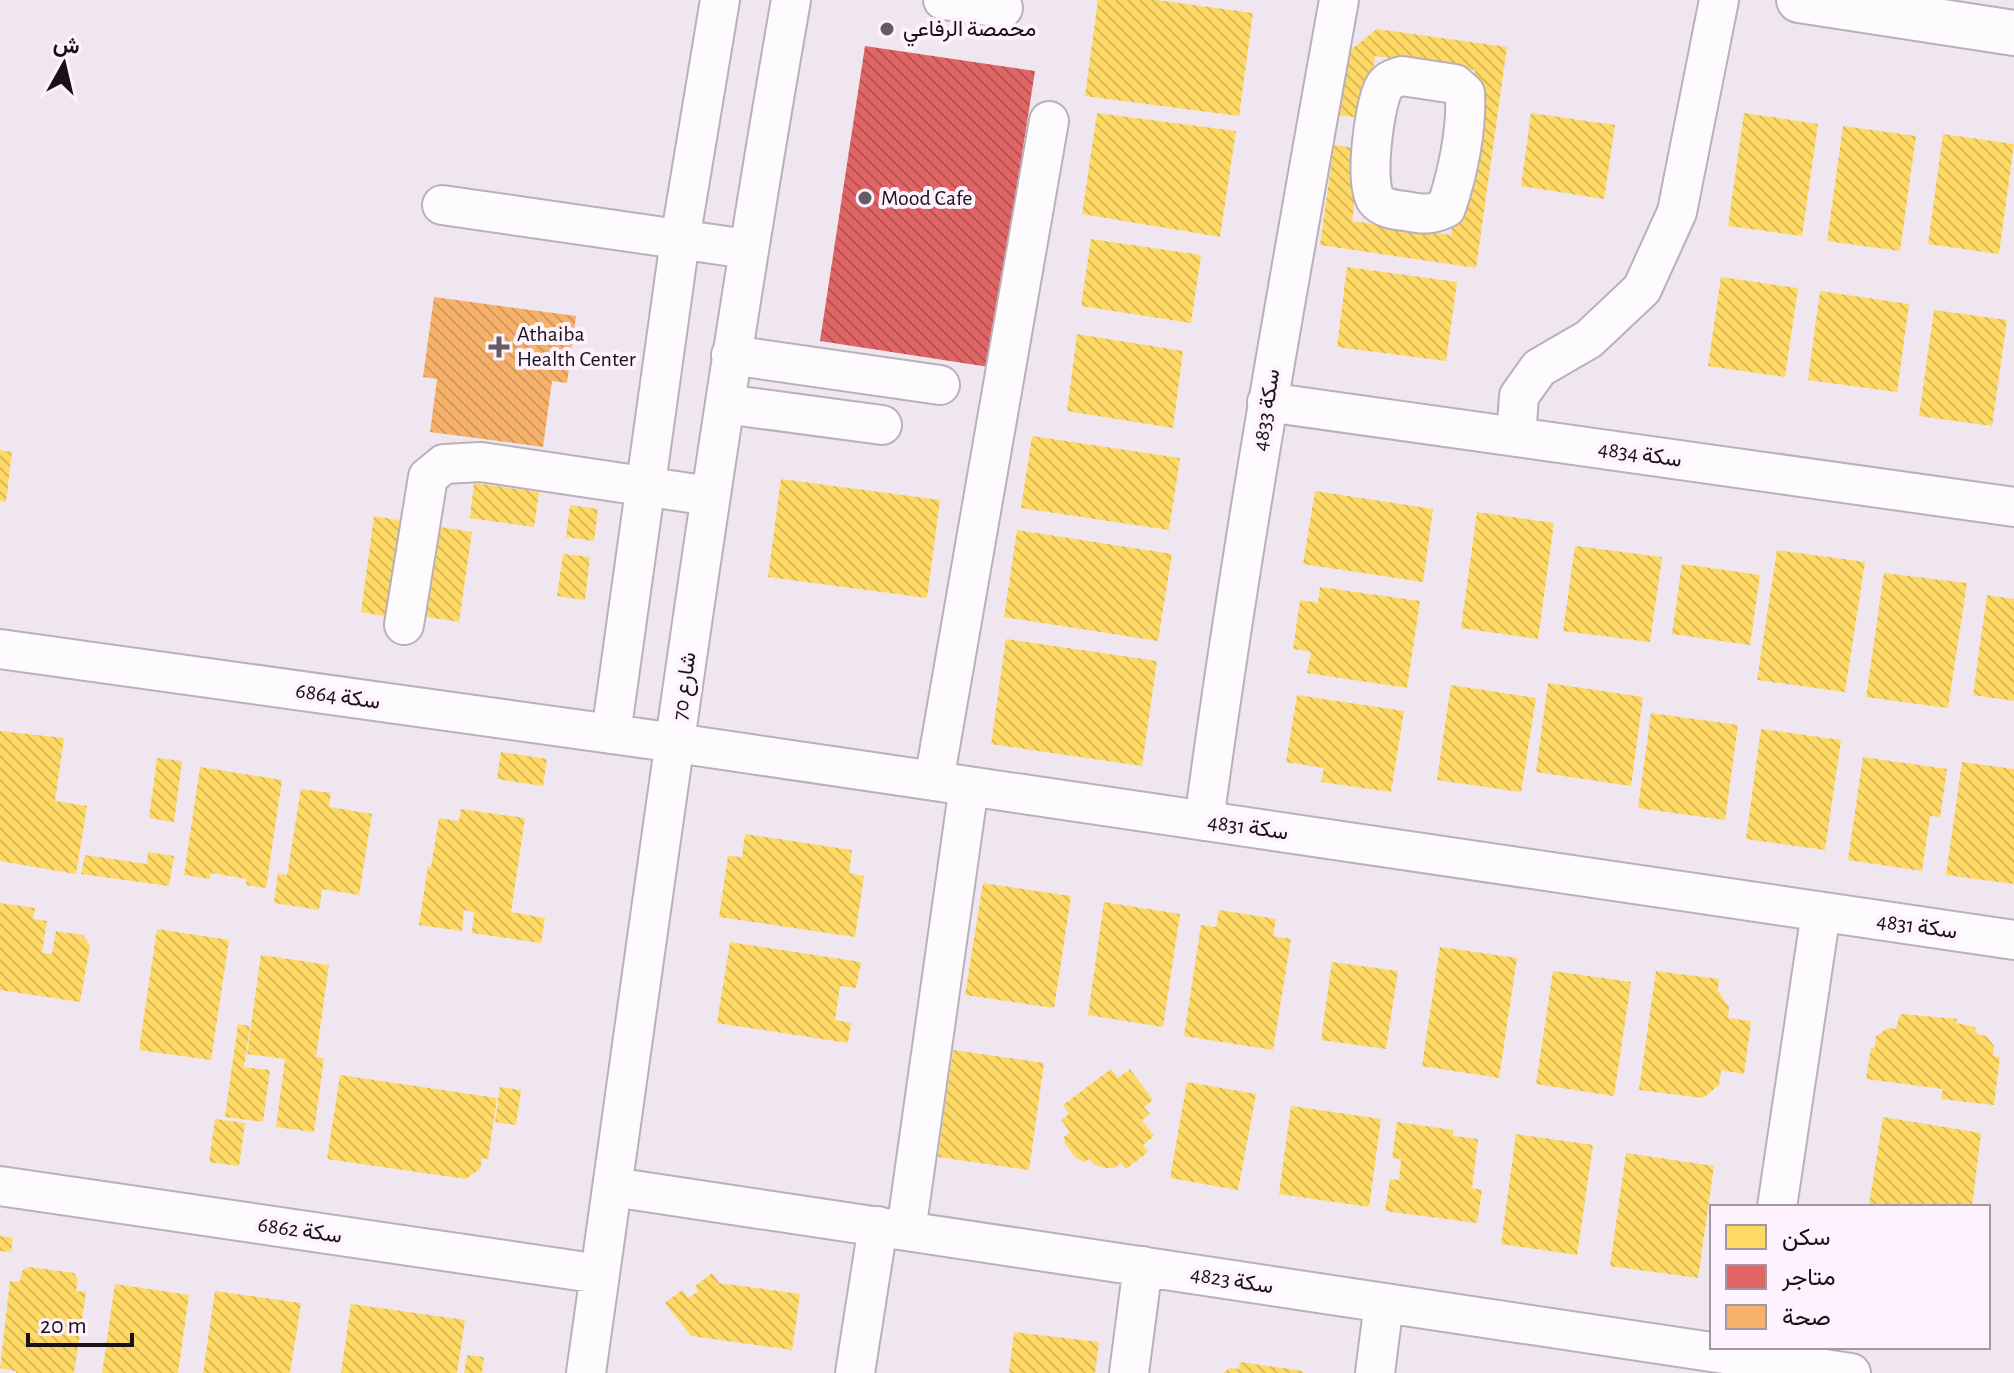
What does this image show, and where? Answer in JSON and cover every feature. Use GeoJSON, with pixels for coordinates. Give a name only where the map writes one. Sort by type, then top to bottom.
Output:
{"type":"FeatureCollection","features":[{"type":"Feature","properties":{"kind":"main road"},"geometry":{"type":"LineString","coordinates":[[1799,0],[2014,33]]}},
{"type":"Feature","properties":{"kind":"street"},"geometry":{"type":"LineString","coordinates":[[611,734],[680,240],[720,0]]}},
{"type":"Feature","properties":{"kind":"street","name":"شارع 70"},"geometry":{"type":"LineString","coordinates":[[586,1373],[731,355],[791,0]]}},
{"type":"Feature","properties":{"kind":"street"},"geometry":{"type":"LineString","coordinates":[[943,0],[1003,8]]}},
{"type":"Feature","properties":{"kind":"street","name":"سكة 4833"},"geometry":{"type":"LineString","coordinates":[[1204,821],[1267,402],[1339,0]]}},
{"type":"Feature","properties":{"kind":"street"},"geometry":{"type":"LineString","coordinates":[[1516,437],[1519,396],[1539,368],[1589,339],[1642,289],[1677,212],[1719,0]]}},
{"type":"Feature","properties":{"kind":"street"},"geometry":{"type":"LineString","coordinates":[[855,1373],[892,1228],[951,784],[1049,121]]}},
{"type":"Feature","properties":{"kind":"street"},"geometry":{"type":"LineString","coordinates":[[1317,124],[1373,133]]}},
{"type":"Feature","properties":{"kind":"street"},"geometry":{"type":"LineString","coordinates":[[442,205],[747,249]]}},
{"type":"Feature","properties":{"kind":"street"},"geometry":{"type":"LineString","coordinates":[[731,355],[940,385]]}},
{"type":"Feature","properties":{"kind":"street","name":"سكة 4834"},"geometry":{"type":"LineString","coordinates":[[1267,402],[2014,507]]}},
{"type":"Feature","properties":{"kind":"street"},"geometry":{"type":"LineString","coordinates":[[725,404],[882,425]]}},
{"type":"Feature","properties":{"kind":"street"},"geometry":{"type":"LineString","coordinates":[[404,625],[428,477],[444,464],[481,462],[710,496]]}},
{"type":"Feature","properties":{"kind":"street","name":"سكة 6864"},"geometry":{"type":"LineString","coordinates":[[0,649],[676,743]]}},
{"type":"Feature","properties":{"kind":"street","name":"سكة 4831"},"geometry":{"type":"LineString","coordinates":[[676,743],[2014,940]]}},
{"type":"Feature","properties":{"kind":"street"},"geometry":{"type":"LineString","coordinates":[[1777,1205],[1821,912]]}},
{"type":"Feature","properties":{"kind":"street","name":"سكة 6862"},"geometry":{"type":"LineString","coordinates":[[0,1186],[600,1274]]}},
{"type":"Feature","properties":{"kind":"street","name":"سكة 4823"},"geometry":{"type":"LineString","coordinates":[[613,1187],[1384,1303],[1710,1347]]}},
{"type":"Feature","properties":{"kind":"street"},"geometry":{"type":"LineString","coordinates":[[1129,1373],[1143,1266]]}},
{"type":"Feature","properties":{"kind":"street"},"geometry":{"type":"LineString","coordinates":[[1375,1373],[1384,1303]]}},
{"type":"Feature","properties":{"kind":"street","name":"سكة 4823"},"geometry":{"type":"LineString","coordinates":[[1726,1349],[1851,1373]]}},
{"type":"Feature","properties":{"kind":"building: سكن"},"geometry":{"type":"Polygon","coordinates":[[[1098,0],[1157,0],[1253,13],[1239,116],[1085,96],[1098,0]]]}},
{"type":"Feature","properties":{"kind":"building: سكن"},"geometry":{"type":"Polygon","coordinates":[[[1377,29],[1507,47],[1476,268],[1320,245],[1334,145],[1362,149],[1352,221],[1451,235],[1475,70],[1375,56],[1366,119],[1339,115],[1348,52],[1377,29]]]}},
{"type":"Feature","properties":{"kind":"building: سكن"},"geometry":{"type":"Polygon","coordinates":[[[1097,113],[1236,131],[1220,237],[1082,214],[1097,113]]]}},
{"type":"Feature","properties":{"kind":"building: سكن"},"geometry":{"type":"Polygon","coordinates":[[[1531,113],[1615,125],[1604,199],[1521,186],[1531,113]]]}},
{"type":"Feature","properties":{"kind":"building: سكن"},"geometry":{"type":"Polygon","coordinates":[[[1744,113],[1818,124],[1802,236],[1728,226],[1744,113]]]}},
{"type":"Feature","properties":{"kind":"building: سكن"},"geometry":{"type":"Polygon","coordinates":[[[1843,126],[1916,136],[1900,251],[1827,241],[1843,126]]]}},
{"type":"Feature","properties":{"kind":"building: سكن"},"geometry":{"type":"Polygon","coordinates":[[[1943,134],[2014,144],[1999,254],[1928,244],[1943,134]]]}},
{"type":"Feature","properties":{"kind":"building: سكن"},"geometry":{"type":"Polygon","coordinates":[[[1091,239],[1201,255],[1191,323],[1081,306],[1091,239]]]}},
{"type":"Feature","properties":{"kind":"building: سكن"},"geometry":{"type":"Polygon","coordinates":[[[1347,267],[1457,282],[1446,361],[1337,347],[1347,267]]]}},
{"type":"Feature","properties":{"kind":"building: سكن"},"geometry":{"type":"Polygon","coordinates":[[[1721,277],[1798,288],[1785,377],[1708,366],[1721,277]]]}},
{"type":"Feature","properties":{"kind":"building: سكن"},"geometry":{"type":"Polygon","coordinates":[[[1820,291],[1909,304],[1897,392],[1808,380],[1820,291]]]}},
{"type":"Feature","properties":{"kind":"building: سكن"},"geometry":{"type":"Polygon","coordinates":[[[1934,310],[2007,320],[1992,426],[1919,416],[1934,310]]]}},
{"type":"Feature","properties":{"kind":"building: سكن"},"geometry":{"type":"Polygon","coordinates":[[[1077,334],[1183,351],[1173,428],[1067,411],[1077,334]]]}},
{"type":"Feature","properties":{"kind":"building: سكن"},"geometry":{"type":"Polygon","coordinates":[[[1032,436],[1180,458],[1169,530],[1021,508],[1032,436]]]}},
{"type":"Feature","properties":{"kind":"building: سكن"},"geometry":{"type":"Polygon","coordinates":[[[0,450],[12,452],[6,502],[0,501],[0,450]]]}},
{"type":"Feature","properties":{"kind":"building: سكن"},"geometry":{"type":"Polygon","coordinates":[[[781,479],[940,500],[927,598],[768,577],[781,479]]]}},
{"type":"Feature","properties":{"kind":"building: سكن"},"geometry":{"type":"Polygon","coordinates":[[[474,483],[539,492],[534,527],[470,518],[474,483]]]}},
{"type":"Feature","properties":{"kind":"building: سكن"},"geometry":{"type":"Polygon","coordinates":[[[1315,491],[1433,509],[1423,582],[1303,564],[1315,491]]]}},
{"type":"Feature","properties":{"kind":"building: سكن"},"geometry":{"type":"Polygon","coordinates":[[[570,505],[598,509],[594,541],[566,537],[570,505]]]}},
{"type":"Feature","properties":{"kind":"building: سكن"},"geometry":{"type":"Polygon","coordinates":[[[1477,512],[1554,523],[1538,639],[1461,628],[1477,512]]]}},
{"type":"Feature","properties":{"kind":"building: سكن"},"geometry":{"type":"Polygon","coordinates":[[[374,516],[403,521],[390,617],[361,612],[374,516]]]}},
{"type":"Feature","properties":{"kind":"building: سكن"},"geometry":{"type":"Polygon","coordinates":[[[433,526],[472,532],[459,622],[420,616],[433,526]]]}},
{"type":"Feature","properties":{"kind":"building: سكن"},"geometry":{"type":"Polygon","coordinates":[[[1017,530],[1172,554],[1158,641],[1004,617],[1017,530]]]}},
{"type":"Feature","properties":{"kind":"building: سكن"},"geometry":{"type":"Polygon","coordinates":[[[1575,546],[1662,557],[1650,642],[1563,631],[1575,546]]]}},
{"type":"Feature","properties":{"kind":"building: سكن"},"geometry":{"type":"Polygon","coordinates":[[[1777,550],[1865,562],[1845,692],[1757,680],[1777,550]]]}},
{"type":"Feature","properties":{"kind":"building: سكن"},"geometry":{"type":"Polygon","coordinates":[[[563,554],[590,557],[585,600],[557,596],[563,554]]]}},
{"type":"Feature","properties":{"kind":"building: سكن"},"geometry":{"type":"Polygon","coordinates":[[[1682,564],[1760,575],[1750,645],[1672,634],[1682,564]]]}},
{"type":"Feature","properties":{"kind":"building: سكن"},"geometry":{"type":"Polygon","coordinates":[[[1884,573],[1967,583],[1948,708],[1866,697],[1884,573]]]}},
{"type":"Feature","properties":{"kind":"building: سكن"},"geometry":{"type":"Polygon","coordinates":[[[1320,587],[1420,601],[1407,688],[1307,673],[1311,652],[1293,649],[1300,600],[1318,603],[1320,587]]]}},
{"type":"Feature","properties":{"kind":"building: سكن"},"geometry":{"type":"Polygon","coordinates":[[[1987,595],[2014,599],[2014,701],[1973,695],[1987,595]]]}},
{"type":"Feature","properties":{"kind":"building: سكن"},"geometry":{"type":"Polygon","coordinates":[[[1006,639],[1157,661],[1142,766],[991,744],[1006,639]]]}},
{"type":"Feature","properties":{"kind":"building: سكن"},"geometry":{"type":"Polygon","coordinates":[[[1548,683],[1643,697],[1631,786],[1536,772],[1548,683]]]}},
{"type":"Feature","properties":{"kind":"building: سكن"},"geometry":{"type":"Polygon","coordinates":[[[1451,685],[1536,698],[1521,792],[1437,780],[1451,685]]]}},
{"type":"Feature","properties":{"kind":"building: سكن"},"geometry":{"type":"Polygon","coordinates":[[[1297,695],[1404,711],[1391,792],[1321,782],[1324,768],[1286,762],[1297,695]]]}},
{"type":"Feature","properties":{"kind":"building: سكن"},"geometry":{"type":"Polygon","coordinates":[[[1651,713],[1738,725],[1725,820],[1638,808],[1651,713]]]}},
{"type":"Feature","properties":{"kind":"building: سكن"},"geometry":{"type":"Polygon","coordinates":[[[1761,729],[1841,740],[1825,850],[1746,839],[1761,729]]]}},
{"type":"Feature","properties":{"kind":"building: سكن"},"geometry":{"type":"Polygon","coordinates":[[[0,731],[64,738],[55,801],[87,806],[76,874],[0,861],[0,731]]]}},
{"type":"Feature","properties":{"kind":"building: سكن"},"geometry":{"type":"Polygon","coordinates":[[[501,752],[547,759],[543,786],[497,779],[501,752]]]}},
{"type":"Feature","properties":{"kind":"building: سكن"},"geometry":{"type":"Polygon","coordinates":[[[1863,757],[1947,769],[1940,817],[1930,816],[1922,871],[1848,860],[1863,757]]]}},
{"type":"Feature","properties":{"kind":"building: سكن"},"geometry":{"type":"Polygon","coordinates":[[[157,758],[182,761],[174,822],[149,818],[157,758]]]}},
{"type":"Feature","properties":{"kind":"building: سكن"},"geometry":{"type":"Polygon","coordinates":[[[1962,762],[2014,769],[2014,884],[1946,875],[1962,762]]]}},
{"type":"Feature","properties":{"kind":"building: سكن"},"geometry":{"type":"Polygon","coordinates":[[[200,767],[282,780],[266,888],[246,885],[247,879],[211,873],[210,879],[184,875],[200,767]]]}},
{"type":"Feature","properties":{"kind":"building: سكن"},"geometry":{"type":"Polygon","coordinates":[[[301,789],[331,793],[329,807],[372,814],[359,895],[322,889],[319,910],[274,903],[278,873],[287,875],[301,789]]]}},
{"type":"Feature","properties":{"kind":"building: سكن"},"geometry":{"type":"Polygon","coordinates":[[[461,809],[525,818],[511,912],[545,918],[541,943],[472,933],[474,912],[464,910],[462,931],[419,925],[439,818],[459,821],[461,809]]]}},
{"type":"Feature","properties":{"kind":"building: سكن"},"geometry":{"type":"Polygon","coordinates":[[[745,834],[852,850],[849,873],[864,876],[855,937],[719,917],[728,856],[742,857],[745,834]]]}},
{"type":"Feature","properties":{"kind":"building: سكن"},"geometry":{"type":"Polygon","coordinates":[[[148,852],[174,856],[169,886],[81,874],[85,855],[147,864],[148,852]]]}},
{"type":"Feature","properties":{"kind":"building: سكن"},"geometry":{"type":"Polygon","coordinates":[[[983,883],[1071,896],[1054,1008],[965,995],[983,883]]]}},
{"type":"Feature","properties":{"kind":"building: سكن"},"geometry":{"type":"Polygon","coordinates":[[[1104,902],[1180,914],[1163,1027],[1088,1015],[1104,902]]]}},
{"type":"Feature","properties":{"kind":"building: سكن"},"geometry":{"type":"Polygon","coordinates":[[[0,903],[35,908],[33,919],[47,921],[42,953],[52,954],[56,931],[83,935],[90,945],[80,1002],[0,990],[0,903]]]}},
{"type":"Feature","properties":{"kind":"building: سكن"},"geometry":{"type":"Polygon","coordinates":[[[1219,910],[1276,919],[1273,936],[1291,939],[1273,1050],[1184,1036],[1201,925],[1216,927],[1219,910]]]}},
{"type":"Feature","properties":{"kind":"building: سكن"},"geometry":{"type":"Polygon","coordinates":[[[157,929],[229,940],[211,1060],[139,1050],[157,929]]]}},
{"type":"Feature","properties":{"kind":"building: سكن"},"geometry":{"type":"Polygon","coordinates":[[[730,942],[861,962],[856,988],[840,986],[835,1020],[851,1023],[848,1043],[717,1023],[730,942]]]}},
{"type":"Feature","properties":{"kind":"building: سكن"},"geometry":{"type":"Polygon","coordinates":[[[1440,947],[1517,958],[1499,1078],[1422,1066],[1440,947]]]}},
{"type":"Feature","properties":{"kind":"building: سكن"},"geometry":{"type":"Polygon","coordinates":[[[261,955],[329,965],[316,1057],[324,1058],[314,1132],[276,1127],[285,1059],[247,1054],[261,955]]]}},
{"type":"Feature","properties":{"kind":"building: سكن"},"geometry":{"type":"Polygon","coordinates":[[[1332,962],[1398,971],[1386,1049],[1321,1040],[1332,962]]]}},
{"type":"Feature","properties":{"kind":"building: سكن"},"geometry":{"type":"Polygon","coordinates":[[[1553,971],[1631,982],[1614,1096],[1536,1084],[1553,971]]]}},
{"type":"Feature","properties":{"kind":"building: سكن"},"geometry":{"type":"Polygon","coordinates":[[[1656,971],[1719,979],[1718,991],[1729,1007],[1728,1018],[1751,1021],[1744,1074],[1721,1070],[1719,1085],[1703,1098],[1639,1090],[1656,971]]]}},
{"type":"Feature","properties":{"kind":"building: سكن"},"geometry":{"type":"Polygon","coordinates":[[[1902,1014],[1957,1019],[1956,1023],[1975,1027],[1977,1034],[1986,1036],[1994,1046],[1993,1056],[2000,1057],[1994,1105],[1941,1099],[1943,1089],[1866,1079],[1876,1036],[1888,1028],[1896,1029],[1902,1014]]]}},
{"type":"Feature","properties":{"kind":"building: سكن"},"geometry":{"type":"Polygon","coordinates":[[[238,1024],[250,1026],[244,1067],[270,1070],[263,1122],[225,1117],[238,1024]]]}},
{"type":"Feature","properties":{"kind":"building: سكن"},"geometry":{"type":"Polygon","coordinates":[[[953,1050],[1044,1063],[1029,1170],[938,1157],[953,1050]]]}},
{"type":"Feature","properties":{"kind":"building: سكن"},"geometry":{"type":"Polygon","coordinates":[[[1111,1069],[1118,1078],[1130,1069],[1153,1100],[1144,1107],[1150,1114],[1142,1120],[1154,1136],[1143,1145],[1148,1152],[1126,1169],[1121,1163],[1114,1168],[1105,1168],[1089,1159],[1084,1162],[1076,1158],[1065,1144],[1064,1137],[1070,1132],[1061,1120],[1069,1114],[1063,1105],[1111,1069]]]}},
{"type":"Feature","properties":{"kind":"building: سكن"},"geometry":{"type":"Polygon","coordinates":[[[340,1075],[497,1098],[488,1159],[482,1158],[480,1169],[466,1179],[327,1159],[340,1075]]]}},
{"type":"Feature","properties":{"kind":"building: سكن"},"geometry":{"type":"Polygon","coordinates":[[[1187,1082],[1256,1094],[1238,1190],[1170,1178],[1187,1082]]]}},
{"type":"Feature","properties":{"kind":"building: سكن"},"geometry":{"type":"Polygon","coordinates":[[[500,1087],[521,1090],[516,1125],[495,1122],[500,1087]]]}},
{"type":"Feature","properties":{"kind":"building: سكن"},"geometry":{"type":"Polygon","coordinates":[[[1291,1106],[1381,1119],[1369,1207],[1279,1194],[1291,1106]]]}},
{"type":"Feature","properties":{"kind":"building: سكن"},"geometry":{"type":"Polygon","coordinates":[[[1883,1117],[1981,1133],[1972,1205],[1869,1205],[1883,1117]]]}},
{"type":"Feature","properties":{"kind":"building: سكن"},"geometry":{"type":"Polygon","coordinates":[[[215,1119],[245,1123],[239,1166],[209,1162],[215,1119]]]}},
{"type":"Feature","properties":{"kind":"building: سكن"},"geometry":{"type":"Polygon","coordinates":[[[1397,1122],[1453,1130],[1453,1136],[1478,1139],[1472,1188],[1482,1190],[1477,1223],[1385,1211],[1390,1179],[1399,1180],[1401,1159],[1392,1158],[1397,1122]]]}},
{"type":"Feature","properties":{"kind":"building: سكن"},"geometry":{"type":"Polygon","coordinates":[[[1516,1134],[1593,1145],[1577,1255],[1501,1244],[1516,1134]]]}},
{"type":"Feature","properties":{"kind":"building: سكن"},"geometry":{"type":"Polygon","coordinates":[[[1626,1153],[1714,1166],[1698,1278],[1610,1266],[1626,1153]]]}},
{"type":"Feature","properties":{"kind":"building: سكن"},"geometry":{"type":"Polygon","coordinates":[[[0,1236],[13,1238],[11,1252],[0,1251],[0,1236]]]}},
{"type":"Feature","properties":{"kind":"building: سكن"},"geometry":{"type":"Polygon","coordinates":[[[28,1267],[74,1273],[78,1280],[76,1291],[86,1292],[74,1373],[16,1373],[0,1368],[10,1281],[20,1282],[22,1271],[28,1267]]]}},
{"type":"Feature","properties":{"kind":"building: سكن"},"geometry":{"type":"Polygon","coordinates":[[[712,1273],[719,1283],[800,1294],[792,1350],[691,1336],[665,1303],[682,1290],[689,1298],[698,1291],[695,1286],[712,1273]]]}},
{"type":"Feature","properties":{"kind":"building: سكن"},"geometry":{"type":"Polygon","coordinates":[[[115,1284],[189,1295],[178,1373],[102,1373],[115,1284]]]}},
{"type":"Feature","properties":{"kind":"building: سكن"},"geometry":{"type":"Polygon","coordinates":[[[215,1291],[301,1303],[290,1373],[203,1373],[215,1291]]]}},
{"type":"Feature","properties":{"kind":"building: سكن"},"geometry":{"type":"Polygon","coordinates":[[[351,1304],[465,1320],[457,1373],[341,1373],[351,1304]]]}},
{"type":"Feature","properties":{"kind":"building: سكن"},"geometry":{"type":"Polygon","coordinates":[[[1014,1332],[1099,1342],[1095,1373],[1009,1373],[1014,1332]]]}},
{"type":"Feature","properties":{"kind":"building: سكن"},"geometry":{"type":"Polygon","coordinates":[[[467,1355],[484,1357],[482,1373],[464,1373],[467,1355]]]}},
{"type":"Feature","properties":{"kind":"building: سكن"},"geometry":{"type":"Polygon","coordinates":[[[1240,1362],[1303,1373],[1223,1373],[1230,1368],[1239,1369],[1240,1362]]]}},
{"type":"Feature","properties":{"kind":"building: متاجر"},"geometry":{"type":"Polygon","coordinates":[[[865,46],[1035,71],[989,367],[820,341],[865,46]]]}},
{"type":"Feature","properties":{"kind":"building: صحة","name":"Athaiba Health Center"},"geometry":{"type":"Polygon","coordinates":[[[434,297],[576,316],[567,383],[552,381],[543,447],[430,432],[437,379],[423,377],[434,297]]]}},
{"type":"Feature","properties":{"kind":"place","name":"محمصة الرفاعي"},"geometry":{"type":"Point","coordinates":[887,29]}},
{"type":"Feature","properties":{"kind":"place","name":"Mood Cafe"},"geometry":{"type":"Point","coordinates":[865,198]}},
{"type":"Feature","properties":{"kind":"place","name":"Athaiba Health Center"},"geometry":{"type":"Point","coordinates":[499,347]}}]}
